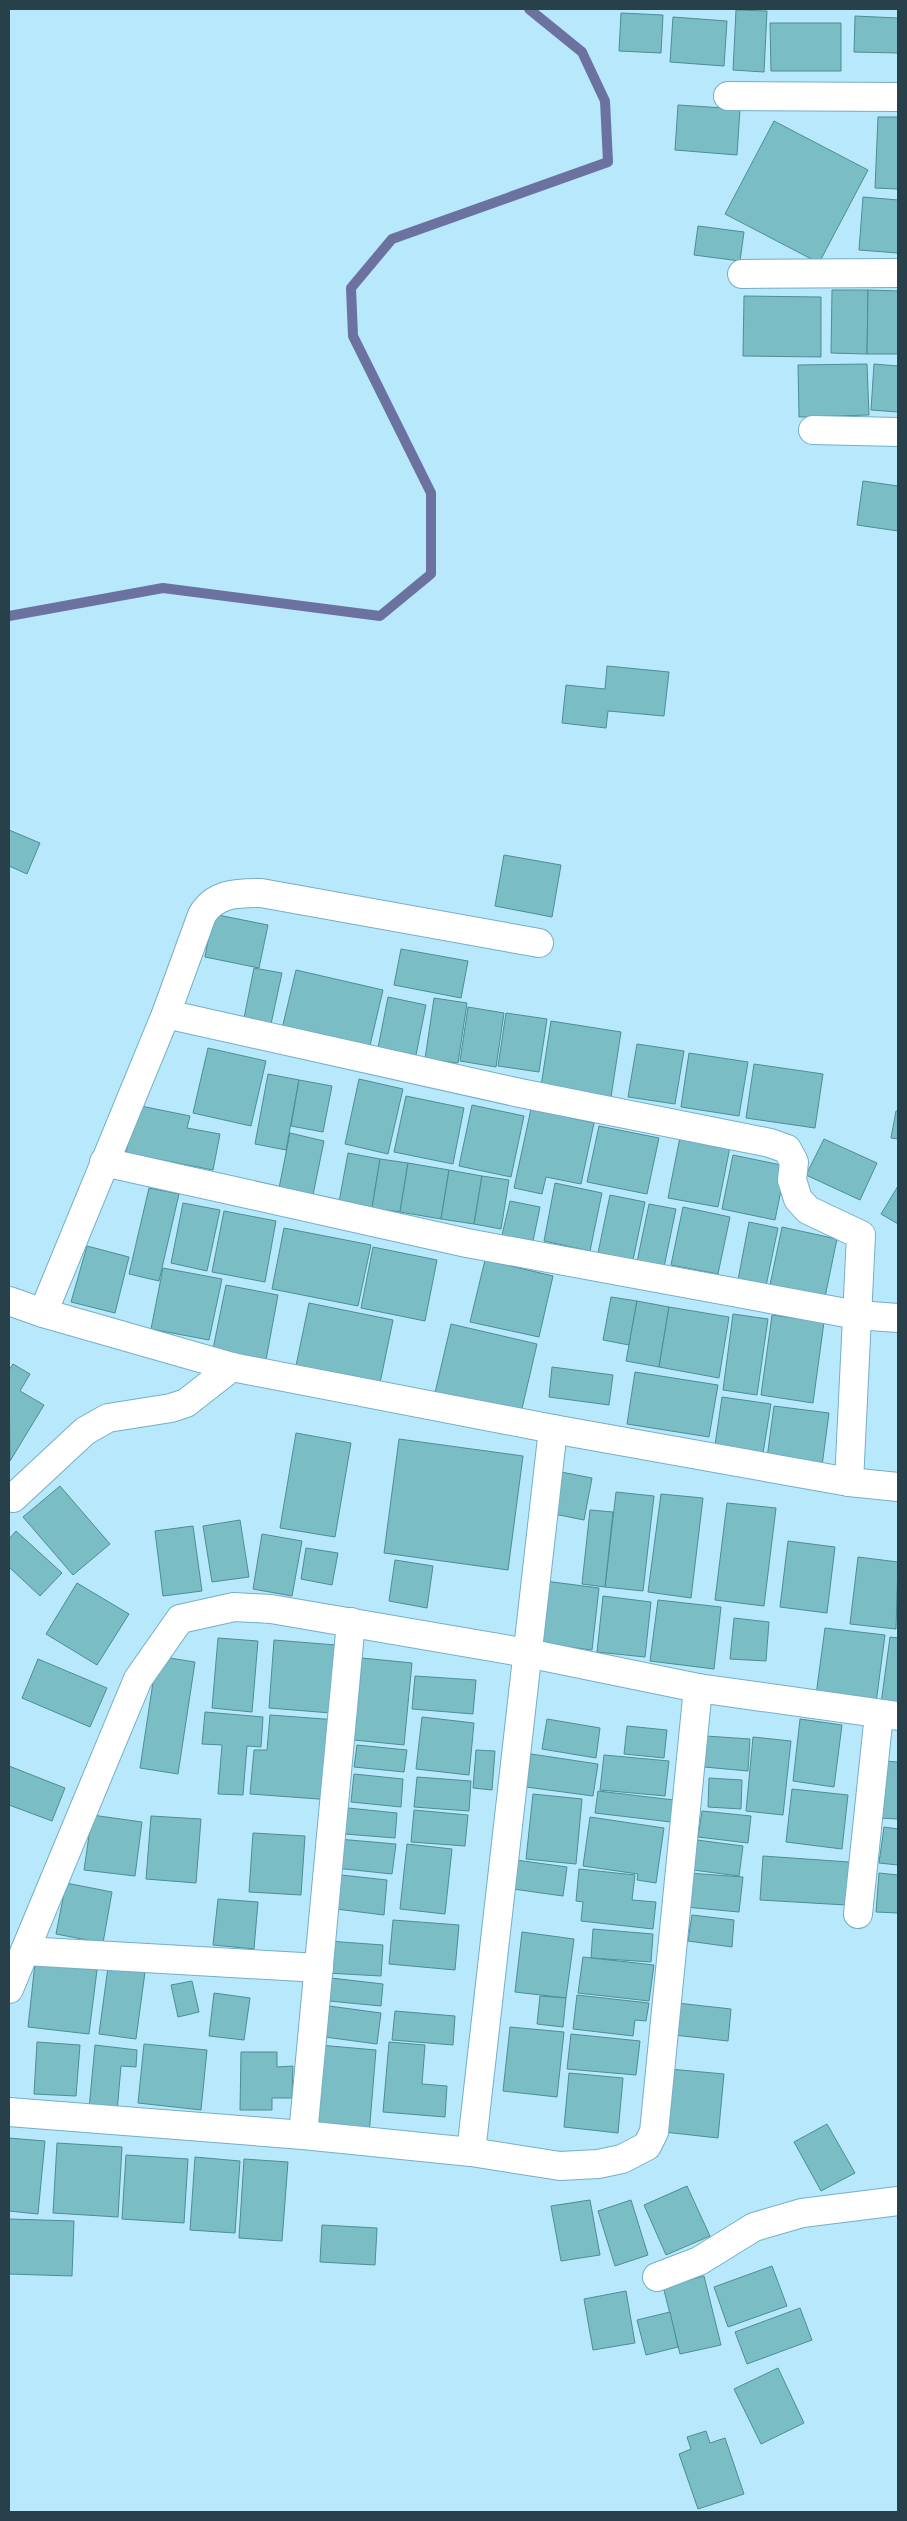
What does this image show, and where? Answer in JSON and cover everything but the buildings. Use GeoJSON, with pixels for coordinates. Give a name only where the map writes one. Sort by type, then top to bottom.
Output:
{"type":"FeatureCollection","features":[{"type":"Feature","properties":{"kind":"street"},"geometry":{"type":"LineString","coordinates":[[728,96],[898,97]]}},
{"type":"Feature","properties":{"kind":"street"},"geometry":{"type":"LineString","coordinates":[[742,274],[898,273]]}},
{"type":"Feature","properties":{"kind":"street"},"geometry":{"type":"LineString","coordinates":[[813,430],[898,432]]}},
{"type":"Feature","properties":{"kind":"street"},"geometry":{"type":"LineString","coordinates":[[43,1313],[166,1014],[202,915],[209,903],[228,895],[261,893],[539,943]]}},
{"type":"Feature","properties":{"kind":"street"},"geometry":{"type":"LineString","coordinates":[[166,1014],[520,1093],[770,1143],[787,1149],[794,1162],[792,1180],[798,1198],[808,1210],[861,1236],[849,1482]]}},
{"type":"Feature","properties":{"kind":"street"},"geometry":{"type":"LineString","coordinates":[[104,1162],[467,1244],[858,1315],[898,1318]]}},
{"type":"Feature","properties":{"kind":"street"},"geometry":{"type":"LineString","coordinates":[[9,1301],[43,1313],[232,1367],[553,1430],[849,1482],[898,1487]]}},
{"type":"Feature","properties":{"kind":"street"},"geometry":{"type":"LineString","coordinates":[[13,1498],[85,1431],[108,1418],[171,1408],[186,1403],[232,1367]]}},
{"type":"Feature","properties":{"kind":"street"},"geometry":{"type":"LineString","coordinates":[[471,2152],[553,1430]]}},
{"type":"Feature","properties":{"kind":"street"},"geometry":{"type":"LineString","coordinates":[[9,1989],[138,1679],[180,1619],[234,1607],[271,1609],[351,1622],[527,1653],[698,1688],[888,1715],[858,1914]]}},
{"type":"Feature","properties":{"kind":"street"},"geometry":{"type":"LineString","coordinates":[[303,2135],[351,1622]]}},
{"type":"Feature","properties":{"kind":"street"},"geometry":{"type":"LineString","coordinates":[[9,2112],[303,2135],[471,2152],[560,2166],[598,2164],[622,2160],[647,2146],[654,2132],[698,1688]]}},
{"type":"Feature","properties":{"kind":"street"},"geometry":{"type":"LineString","coordinates":[[25,1951],[319,1968]]}},
{"type":"Feature","properties":{"kind":"street"},"geometry":{"type":"LineString","coordinates":[[657,2277],[699,2261],[754,2227],[802,2213],[898,2202]]}},
{"type":"Feature","properties":{"kind":"waterway"},"geometry":{"type":"LineString","coordinates":[[9,616],[163,588],[380,616],[431,574],[431,493],[353,336],[351,288],[392,239],[608,162],[605,101],[582,52],[529,9]]}}]}
